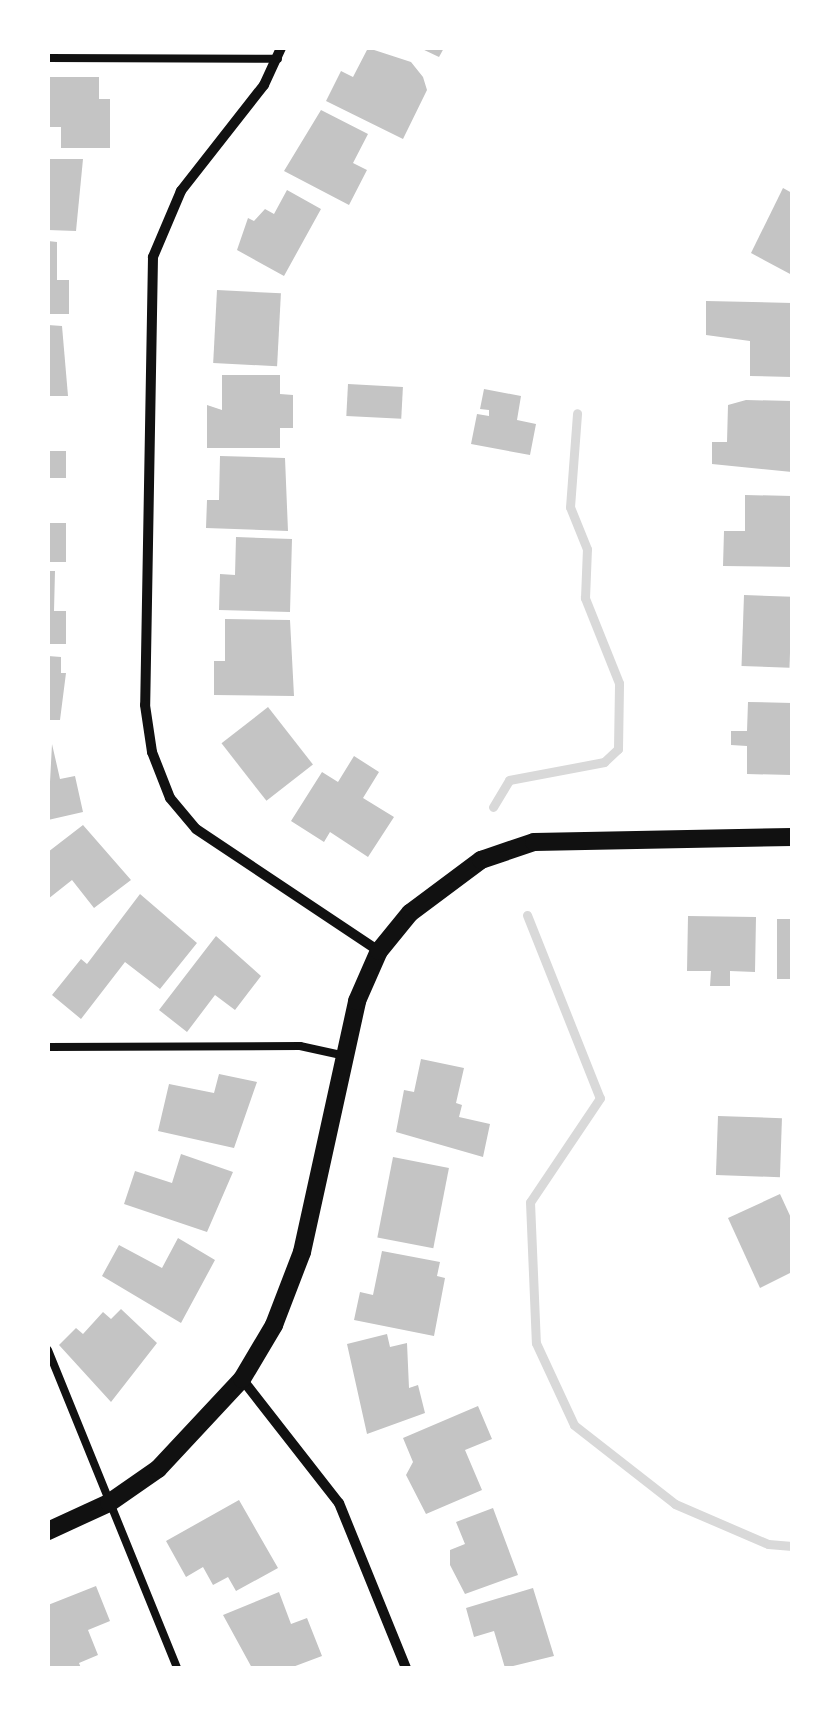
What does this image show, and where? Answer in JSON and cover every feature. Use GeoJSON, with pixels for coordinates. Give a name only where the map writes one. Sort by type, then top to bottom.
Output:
{"type":"FeatureCollection","features":[{"type":"Feature","properties":{"kind":"street"},"geometry":{"type":"LineString","coordinates":[[279,53],[241,118],[182,192],[153,256],[145,705],[152,752],[170,798],[196,829],[378,952]]}},
{"type":"Feature","properties":{"kind":"street"},"geometry":{"type":"LineString","coordinates":[[48,1531],[109,1503],[204,1426],[242,1380],[274,1325],[302,1252],[342,1054],[378,952],[443,883],[481,860],[534,842],[792,837]]}},
{"type":"Feature","properties":{"kind":"street"},"geometry":{"type":"LineString","coordinates":[[242,1380],[339,1503],[406,1668]]}},
{"type":"Feature","properties":{"kind":"lane"},"geometry":{"type":"LineString","coordinates":[[48,58],[279,53]]}},
{"type":"Feature","properties":{"kind":"lane"},"geometry":{"type":"LineString","coordinates":[[48,1047],[300,1046],[342,1054]]}},
{"type":"Feature","properties":{"kind":"lane"},"geometry":{"type":"LineString","coordinates":[[48,1350],[177,1668]]}},
{"type":"Feature","properties":{"kind":"building"},"geometry":{"type":"Polygon","coordinates":[[[368,48],[411,62],[423,77],[427,90],[403,139],[326,101],[341,71],[353,77],[368,48]]]}},
{"type":"Feature","properties":{"kind":"building"},"geometry":{"type":"Polygon","coordinates":[[[420,48],[444,48],[439,57],[420,48]]]}},
{"type":"Feature","properties":{"kind":"building"},"geometry":{"type":"Polygon","coordinates":[[[48,77],[99,77],[99,99],[110,99],[110,148],[61,148],[61,127],[48,127],[48,77]]]}},
{"type":"Feature","properties":{"kind":"building"},"geometry":{"type":"Polygon","coordinates":[[[321,110],[368,134],[353,163],[367,170],[349,205],[284,171],[321,110]]]}},
{"type":"Feature","properties":{"kind":"building"},"geometry":{"type":"Polygon","coordinates":[[[48,159],[83,159],[76,231],[48,230],[48,159]]]}},
{"type":"Feature","properties":{"kind":"building"},"geometry":{"type":"Polygon","coordinates":[[[783,188],[792,193],[792,275],[751,253],[783,188]]]}},
{"type":"Feature","properties":{"kind":"building"},"geometry":{"type":"Polygon","coordinates":[[[287,190],[321,209],[284,276],[237,250],[248,218],[254,221],[265,209],[274,214],[287,190]]]}},
{"type":"Feature","properties":{"kind":"building"},"geometry":{"type":"Polygon","coordinates":[[[48,241],[57,242],[57,280],[69,280],[69,314],[48,314],[48,241]]]}},
{"type":"Feature","properties":{"kind":"building"},"geometry":{"type":"Polygon","coordinates":[[[217,290],[281,293],[277,366],[213,363],[217,290]]]}},
{"type":"Feature","properties":{"kind":"building"},"geometry":{"type":"Polygon","coordinates":[[[706,301],[792,303],[792,377],[750,376],[750,341],[706,335],[706,301]]]}},
{"type":"Feature","properties":{"kind":"building"},"geometry":{"type":"Polygon","coordinates":[[[48,325],[62,326],[68,396],[48,396],[48,325]]]}},
{"type":"Feature","properties":{"kind":"building"},"geometry":{"type":"Polygon","coordinates":[[[222,375],[280,375],[280,394],[293,395],[293,428],[280,428],[280,448],[207,448],[207,405],[222,410],[222,375]]]}},
{"type":"Feature","properties":{"kind":"building"},"geometry":{"type":"Polygon","coordinates":[[[348,384],[403,387],[401,419],[346,416],[348,384]]]}},
{"type":"Feature","properties":{"kind":"building"},"geometry":{"type":"Polygon","coordinates":[[[484,389],[521,396],[517,420],[536,424],[530,455],[471,444],[477,414],[489,416],[489,410],[480,409],[484,389]]]}},
{"type":"Feature","properties":{"kind":"building"},"geometry":{"type":"Polygon","coordinates":[[[746,400],[792,401],[792,472],[712,464],[712,442],[727,442],[728,405],[746,400]]]}},
{"type":"Feature","properties":{"kind":"building"},"geometry":{"type":"Polygon","coordinates":[[[48,451],[66,451],[66,478],[48,478],[48,451]]]}},
{"type":"Feature","properties":{"kind":"building"},"geometry":{"type":"Polygon","coordinates":[[[220,456],[285,458],[288,531],[206,528],[207,500],[219,500],[220,456]]]}},
{"type":"Feature","properties":{"kind":"building"},"geometry":{"type":"Polygon","coordinates":[[[745,495],[792,496],[792,567],[723,566],[724,531],[745,531],[745,495]]]}},
{"type":"Feature","properties":{"kind":"building"},"geometry":{"type":"Polygon","coordinates":[[[48,523],[66,523],[66,562],[48,562],[48,523]]]}},
{"type":"Feature","properties":{"kind":"building"},"geometry":{"type":"Polygon","coordinates":[[[236,537],[292,539],[290,612],[219,610],[220,574],[235,575],[236,537]]]}},
{"type":"Feature","properties":{"kind":"building"},"geometry":{"type":"Polygon","coordinates":[[[48,571],[55,571],[54,611],[66,611],[66,644],[48,644],[48,571]]]}},
{"type":"Feature","properties":{"kind":"building"},"geometry":{"type":"Polygon","coordinates":[[[744,595],[792,597],[789,668],[742,666],[744,595]]]}},
{"type":"Feature","properties":{"kind":"building"},"geometry":{"type":"Polygon","coordinates":[[[225,619],[290,620],[294,696],[214,695],[214,661],[225,661],[225,619]]]}},
{"type":"Feature","properties":{"kind":"building"},"geometry":{"type":"Polygon","coordinates":[[[48,656],[61,657],[61,673],[66,673],[60,720],[48,720],[48,656]]]}},
{"type":"Feature","properties":{"kind":"building"},"geometry":{"type":"Polygon","coordinates":[[[748,702],[792,703],[792,775],[747,774],[747,746],[731,745],[731,731],[747,731],[748,702]]]}},
{"type":"Feature","properties":{"kind":"building"},"geometry":{"type":"Polygon","coordinates":[[[268,707],[313,765],[266,801],[222,743],[268,707]]]}},
{"type":"Feature","properties":{"kind":"building"},"geometry":{"type":"Polygon","coordinates":[[[52,744],[60,779],[75,776],[83,812],[48,820],[52,744]]]}},
{"type":"Feature","properties":{"kind":"building"},"geometry":{"type":"Polygon","coordinates":[[[354,756],[379,772],[363,798],[394,817],[368,857],[330,832],[324,842],[291,821],[322,772],[338,782],[354,756]]]}},
{"type":"Feature","properties":{"kind":"building"},"geometry":{"type":"Polygon","coordinates":[[[83,825],[131,880],[94,908],[72,880],[48,899],[48,852],[83,825]]]}},
{"type":"Feature","properties":{"kind":"building"},"geometry":{"type":"Polygon","coordinates":[[[140,894],[197,943],[160,989],[125,962],[81,1019],[52,995],[81,959],[87,964],[140,894]]]}},
{"type":"Feature","properties":{"kind":"building"},"geometry":{"type":"Polygon","coordinates":[[[688,916],[756,917],[755,972],[730,971],[730,986],[710,986],[711,971],[687,971],[688,916]]]}},
{"type":"Feature","properties":{"kind":"building"},"geometry":{"type":"Polygon","coordinates":[[[777,919],[792,919],[792,979],[777,979],[777,919]]]}},
{"type":"Feature","properties":{"kind":"building"},"geometry":{"type":"Polygon","coordinates":[[[216,936],[261,976],[235,1010],[215,995],[187,1032],[159,1010],[216,936]]]}},
{"type":"Feature","properties":{"kind":"building"},"geometry":{"type":"Polygon","coordinates":[[[421,1059],[464,1068],[456,1103],[462,1105],[459,1117],[490,1124],[483,1157],[396,1132],[404,1090],[414,1092],[421,1059]]]}},
{"type":"Feature","properties":{"kind":"building"},"geometry":{"type":"Polygon","coordinates":[[[219,1074],[257,1082],[234,1148],[158,1131],[169,1084],[214,1093],[219,1074]]]}},
{"type":"Feature","properties":{"kind":"building"},"geometry":{"type":"Polygon","coordinates":[[[718,1116],[782,1118],[780,1177],[716,1175],[718,1116]]]}},
{"type":"Feature","properties":{"kind":"building"},"geometry":{"type":"Polygon","coordinates":[[[181,1154],[233,1172],[207,1232],[124,1204],[135,1171],[172,1183],[181,1154]]]}},
{"type":"Feature","properties":{"kind":"building"},"geometry":{"type":"Polygon","coordinates":[[[393,1157],[449,1168],[433,1248],[377,1237],[393,1157]]]}},
{"type":"Feature","properties":{"kind":"building"},"geometry":{"type":"Polygon","coordinates":[[[780,1194],[792,1220],[792,1272],[760,1288],[728,1218],[780,1194]]]}},
{"type":"Feature","properties":{"kind":"building"},"geometry":{"type":"Polygon","coordinates":[[[178,1238],[215,1260],[181,1323],[102,1276],[119,1245],[162,1268],[178,1238]]]}},
{"type":"Feature","properties":{"kind":"building"},"geometry":{"type":"Polygon","coordinates":[[[382,1251],[440,1262],[437,1276],[445,1278],[434,1336],[354,1320],[360,1292],[373,1295],[382,1251]]]}},
{"type":"Feature","properties":{"kind":"building"},"geometry":{"type":"Polygon","coordinates":[[[121,1309],[157,1343],[111,1402],[59,1345],[76,1328],[83,1334],[103,1312],[111,1319],[121,1309]]]}},
{"type":"Feature","properties":{"kind":"building"},"geometry":{"type":"Polygon","coordinates":[[[387,1334],[390,1347],[407,1343],[409,1388],[418,1385],[425,1413],[367,1434],[347,1344],[387,1334]]]}},
{"type":"Feature","properties":{"kind":"building"},"geometry":{"type":"Polygon","coordinates":[[[478,1406],[492,1439],[465,1450],[482,1490],[426,1514],[406,1475],[413,1462],[403,1438],[478,1406]]]}},
{"type":"Feature","properties":{"kind":"building"},"geometry":{"type":"Polygon","coordinates":[[[239,1500],[278,1568],[236,1591],[228,1577],[213,1585],[203,1567],[186,1577],[166,1541],[239,1500]]]}},
{"type":"Feature","properties":{"kind":"building"},"geometry":{"type":"Polygon","coordinates":[[[493,1508],[518,1575],[465,1594],[450,1565],[450,1550],[465,1544],[456,1522],[493,1508]]]}},
{"type":"Feature","properties":{"kind":"building"},"geometry":{"type":"Polygon","coordinates":[[[96,1586],[110,1621],[88,1630],[98,1655],[79,1663],[81,1668],[48,1668],[48,1605],[96,1586]]]}},
{"type":"Feature","properties":{"kind":"building"},"geometry":{"type":"Polygon","coordinates":[[[533,1588],[554,1656],[505,1668],[494,1631],[474,1637],[466,1608],[533,1588]]]}},
{"type":"Feature","properties":{"kind":"building"},"geometry":{"type":"Polygon","coordinates":[[[279,1592],[291,1624],[307,1618],[322,1656],[290,1668],[252,1668],[223,1615],[279,1592]]]}},
{"type":"Feature","properties":{"kind":"waterway"},"geometry":{"type":"LineString","coordinates":[[493,807],[509,780],[604,762],[618,749],[619,683],[585,598],[587,549],[570,507],[577,413]]}},
{"type":"Feature","properties":{"kind":"waterway"},"geometry":{"type":"LineString","coordinates":[[527,915],[600,1098],[530,1202],[536,1343],[574,1425],[675,1504],[768,1544],[792,1546]]}}]}
